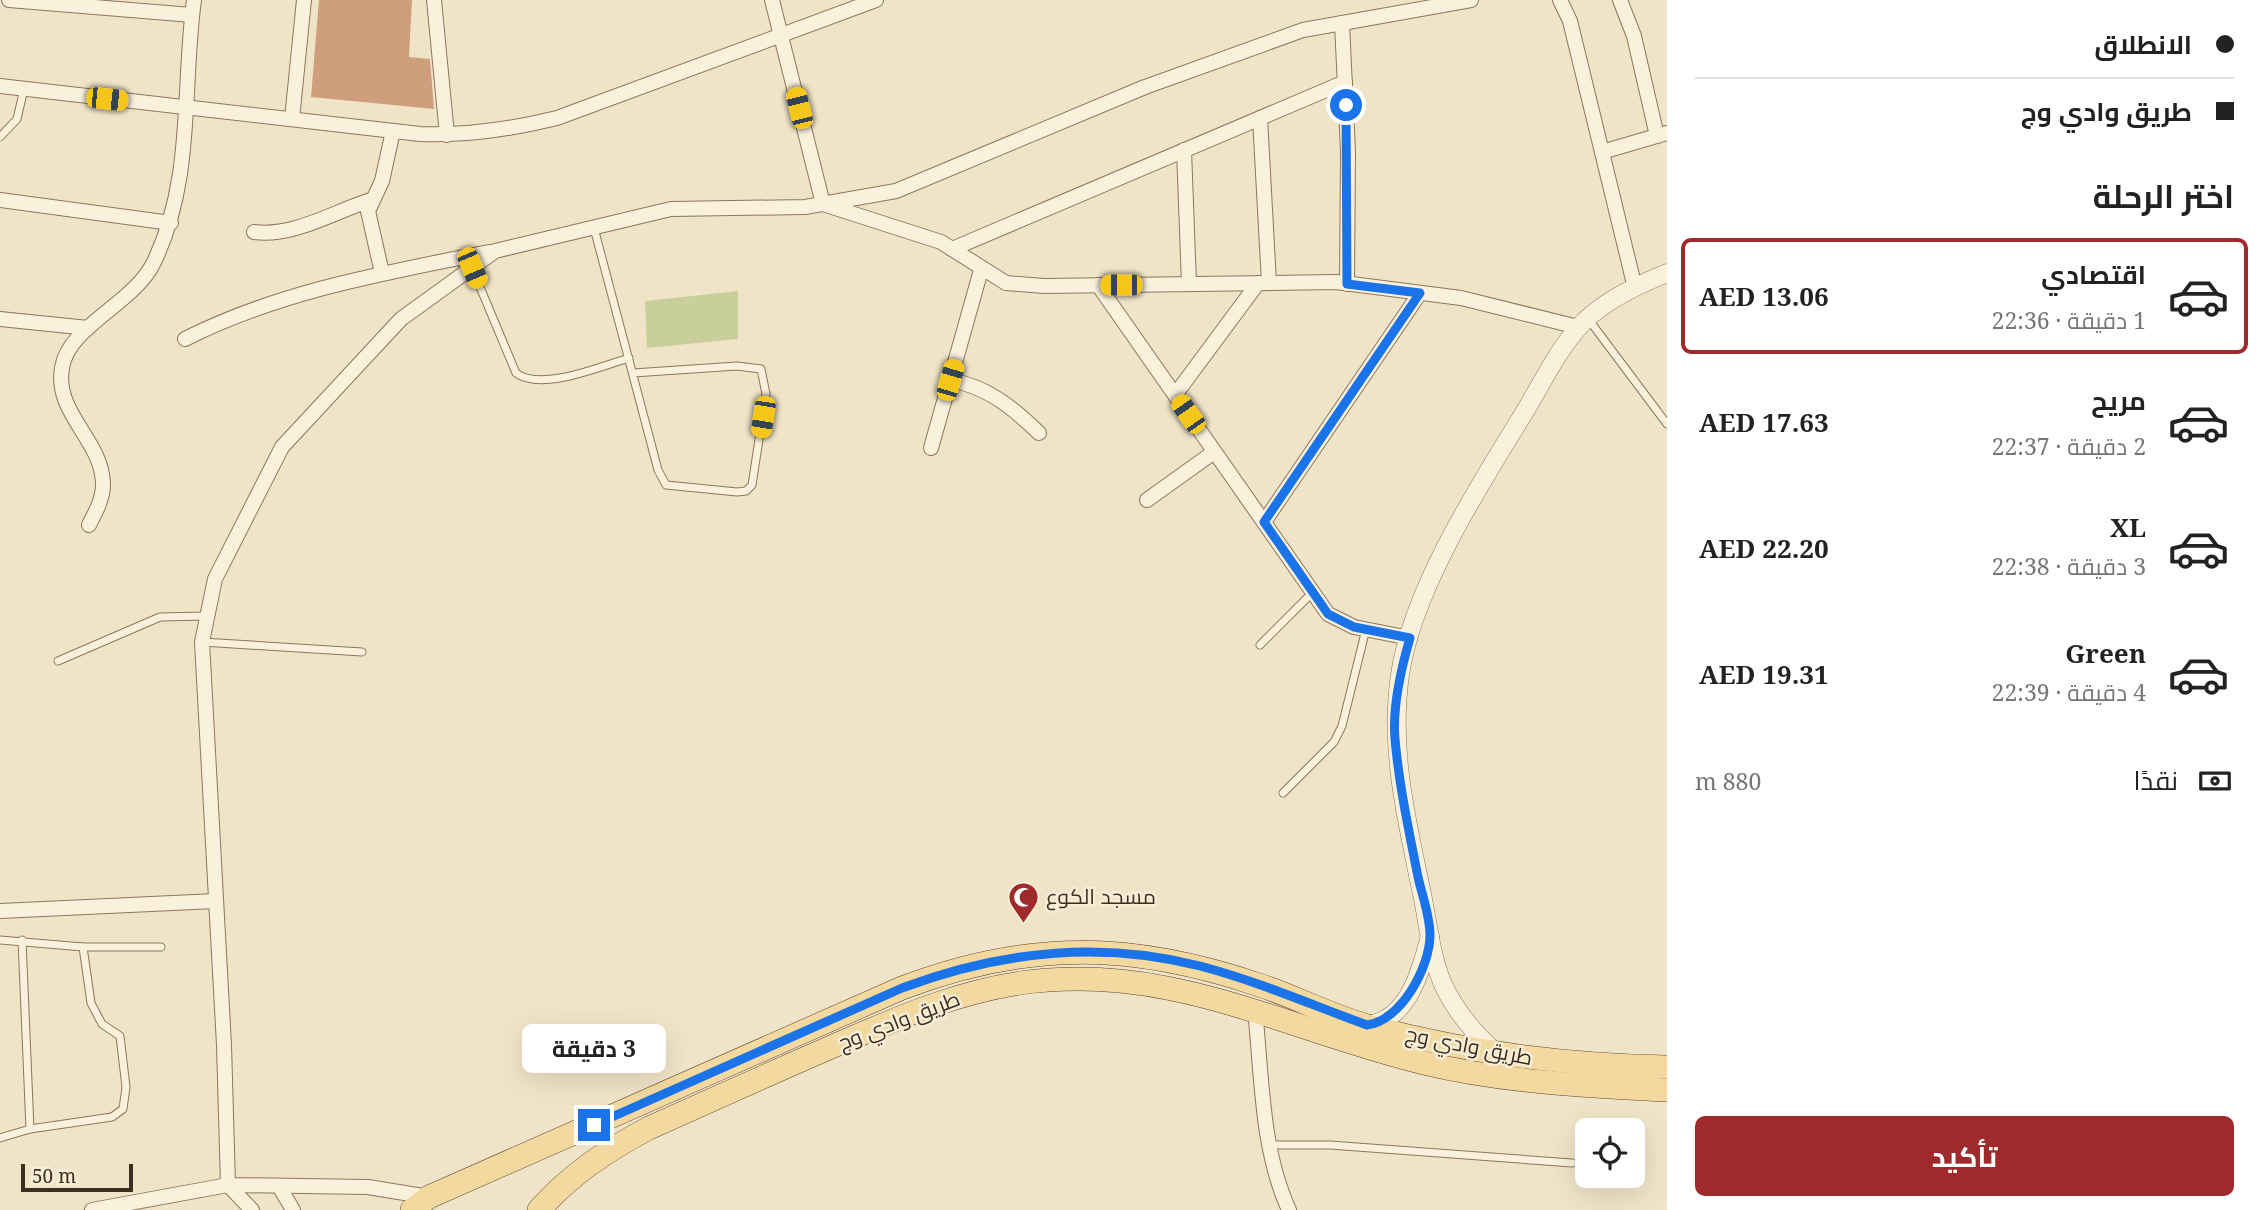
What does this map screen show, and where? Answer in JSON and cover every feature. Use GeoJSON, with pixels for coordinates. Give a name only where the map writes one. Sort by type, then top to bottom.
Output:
{"type":"FeatureCollection","features":[{"type":"Feature","properties":{"kind":"main road","name":"طريق وادي وج"},"geometry":{"type":"LineString","coordinates":[[421,1204],[902,988],[945,972],[991,960],[1063,951],[1157,958],[1199,966],[1367,1025],[1499,1055],[1584,1065],[1667,1067]]}},
{"type":"Feature","properties":{"kind":"main road","name":"طريق وادي وج"},"geometry":{"type":"LineString","coordinates":[[539,1210],[575,1173],[609,1149],[649,1128],[910,1012],[983,990],[1021,983],[1110,980],[1196,992],[1360,1046],[1426,1063],[1506,1078],[1667,1090]]}},
{"type":"Feature","properties":{"kind":"street"},"geometry":{"type":"LineString","coordinates":[[9,0],[192,15]]}},
{"type":"Feature","properties":{"kind":"street"},"geometry":{"type":"LineString","coordinates":[[89,525],[102,494],[100,464],[95,450],[63,399],[60,383],[62,365],[69,347],[127,296],[153,265],[171,223],[180,189],[194,0]]}},
{"type":"Feature","properties":{"kind":"street"},"geometry":{"type":"LineString","coordinates":[[292,119],[304,0]]}},
{"type":"Feature","properties":{"kind":"street"},"geometry":{"type":"LineString","coordinates":[[434,0],[447,135]]}},
{"type":"Feature","properties":{"kind":"street"},"geometry":{"type":"LineString","coordinates":[[772,0],[824,204]]}},
{"type":"Feature","properties":{"kind":"street"},"geometry":{"type":"LineString","coordinates":[[0,86],[393,131],[447,135],[509,129],[557,118],[876,0]]}},
{"type":"Feature","properties":{"kind":"street"},"geometry":{"type":"LineString","coordinates":[[185,339],[253,307],[382,273],[495,251],[671,209],[805,207],[896,191],[1145,87],[1303,30],[1471,0]]}},
{"type":"Feature","properties":{"kind":"street"},"geometry":{"type":"LineString","coordinates":[[1560,0],[1570,21],[1635,289]]}},
{"type":"Feature","properties":{"kind":"street"},"geometry":{"type":"LineString","coordinates":[[1602,152],[1662,134],[1634,36],[1620,0]]}},
{"type":"Feature","properties":{"kind":"street"},"geometry":{"type":"LineString","coordinates":[[1342,23],[1348,152],[1347,284]]}},
{"type":"Feature","properties":{"kind":"street"},"geometry":{"type":"LineString","coordinates":[[952,249],[1345,82]]}},
{"type":"Feature","properties":{"kind":"street"},"geometry":{"type":"LineString","coordinates":[[1175,395],[1264,283],[1260,118]]}},
{"type":"Feature","properties":{"kind":"street"},"geometry":{"type":"LineString","coordinates":[[382,273],[369,223],[371,200],[382,181],[393,131]]}},
{"type":"Feature","properties":{"kind":"street"},"geometry":{"type":"LineString","coordinates":[[1184,150],[1189,284]]}},
{"type":"Feature","properties":{"kind":"street"},"geometry":{"type":"LineString","coordinates":[[0,200],[171,223]]}},
{"type":"Feature","properties":{"kind":"street"},"geometry":{"type":"LineString","coordinates":[[254,232],[272,234],[292,230],[371,200]]}},
{"type":"Feature","properties":{"kind":"street"},"geometry":{"type":"LineString","coordinates":[[824,204],[952,249],[981,270],[1006,283],[1347,284],[1461,298],[1583,323]]}},
{"type":"Feature","properties":{"kind":"street"},"geometry":{"type":"LineString","coordinates":[[252,1210],[228,1185],[202,642],[215,579],[282,447],[401,319],[495,251]]}},
{"type":"Feature","properties":{"kind":"street"},"geometry":{"type":"LineString","coordinates":[[931,448],[981,270]]}},
{"type":"Feature","properties":{"kind":"street"},"geometry":{"type":"LineString","coordinates":[[1499,1055],[1476,1035],[1457,1008],[1442,982],[1430,936],[1394,735],[1400,672],[1420,608],[1464,510],[1583,323],[1635,289],[1667,273]]}},
{"type":"Feature","properties":{"kind":"street"},"geometry":{"type":"LineString","coordinates":[[1098,285],[1328,614],[1339,621],[1366,629],[1410,638]]}},
{"type":"Feature","properties":{"kind":"street"},"geometry":{"type":"LineString","coordinates":[[1264,522],[1420,293]]}},
{"type":"Feature","properties":{"kind":"street"},"geometry":{"type":"LineString","coordinates":[[0,318],[88,328]]}},
{"type":"Feature","properties":{"kind":"street"},"geometry":{"type":"LineString","coordinates":[[950,380],[968,383],[1001,400],[1039,433]]}},
{"type":"Feature","properties":{"kind":"street"},"geometry":{"type":"LineString","coordinates":[[1147,500],[1214,452]]}},
{"type":"Feature","properties":{"kind":"street"},"geometry":{"type":"LineString","coordinates":[[0,911],[216,901]]}},
{"type":"Feature","properties":{"kind":"street"},"geometry":{"type":"LineString","coordinates":[[1367,1025],[1376,1024],[1391,1015],[1405,1001],[1419,974],[1430,936]]}},
{"type":"Feature","properties":{"kind":"street"},"geometry":{"type":"LineString","coordinates":[[1255,1010],[1276,1182],[1289,1210]]}},
{"type":"Feature","properties":{"kind":"street"},"geometry":{"type":"LineString","coordinates":[[92,1210],[228,1185],[368,1187],[421,1204]]}},
{"type":"Feature","properties":{"kind":"street"},"geometry":{"type":"LineString","coordinates":[[279,1186],[293,1210]]}},
{"type":"Feature","properties":{"kind":"lane"},"geometry":{"type":"LineString","coordinates":[[0,137],[17,120],[24,89]]}},
{"type":"Feature","properties":{"kind":"lane"},"geometry":{"type":"LineString","coordinates":[[594,228],[658,470],[666,485],[737,492],[752,485],[766,394],[761,369],[737,366],[633,373]]}},
{"type":"Feature","properties":{"kind":"lane"},"geometry":{"type":"LineString","coordinates":[[472,268],[516,373],[524,379],[539,381],[561,377],[629,358]]}},
{"type":"Feature","properties":{"kind":"lane"},"geometry":{"type":"LineString","coordinates":[[1583,323],[1667,424]]}},
{"type":"Feature","properties":{"kind":"lane"},"geometry":{"type":"LineString","coordinates":[[1259,645],[1313,592]]}},
{"type":"Feature","properties":{"kind":"lane"},"geometry":{"type":"LineString","coordinates":[[58,661],[160,617],[208,616]]}},
{"type":"Feature","properties":{"kind":"lane"},"geometry":{"type":"LineString","coordinates":[[1283,793],[1334,742],[1342,726],[1366,629]]}},
{"type":"Feature","properties":{"kind":"lane"},"geometry":{"type":"LineString","coordinates":[[202,642],[362,652]]}},
{"type":"Feature","properties":{"kind":"lane"},"geometry":{"type":"LineString","coordinates":[[0,940],[83,947],[161,947]]}},
{"type":"Feature","properties":{"kind":"lane"},"geometry":{"type":"LineString","coordinates":[[22,940],[30,1129]]}},
{"type":"Feature","properties":{"kind":"lane"},"geometry":{"type":"LineString","coordinates":[[0,1138],[30,1129],[112,1117],[123,1109],[126,1087],[120,1036],[102,1024],[91,1003],[83,947]]}},
{"type":"Feature","properties":{"kind":"lane"},"geometry":{"type":"LineString","coordinates":[[1270,1145],[1330,1145],[1572,1163]]}},
{"type":"Feature","properties":{"kind":"green space"},"geometry":{"type":"Polygon","coordinates":[[[738,291],[738,339],[647,348],[645,301],[738,291]]]}},
{"type":"Feature","properties":{"kind":"building"},"geometry":{"type":"Polygon","coordinates":[[[319,0],[412,0],[409,57],[430,59],[434,109],[311,97],[319,0]]]}},
{"type":"Feature","properties":{"kind":"place","name":"مسجد الكوع"},"geometry":{"type":"Point","coordinates":[1023,924]}},
{"type":"Feature","properties":{"kind":"route"},"geometry":{"type":"LineString","coordinates":[[594,1125],[902,988],[979,962],[1015,956],[1063,951],[1157,958],[1199,966],[1367,1025],[1376,1024],[1391,1015],[1405,1001],[1419,974],[1430,936],[1404,803],[1394,735],[1400,672],[1410,638],[1354,627],[1328,614],[1264,522],[1420,293],[1347,284],[1346,105]]}}]}
